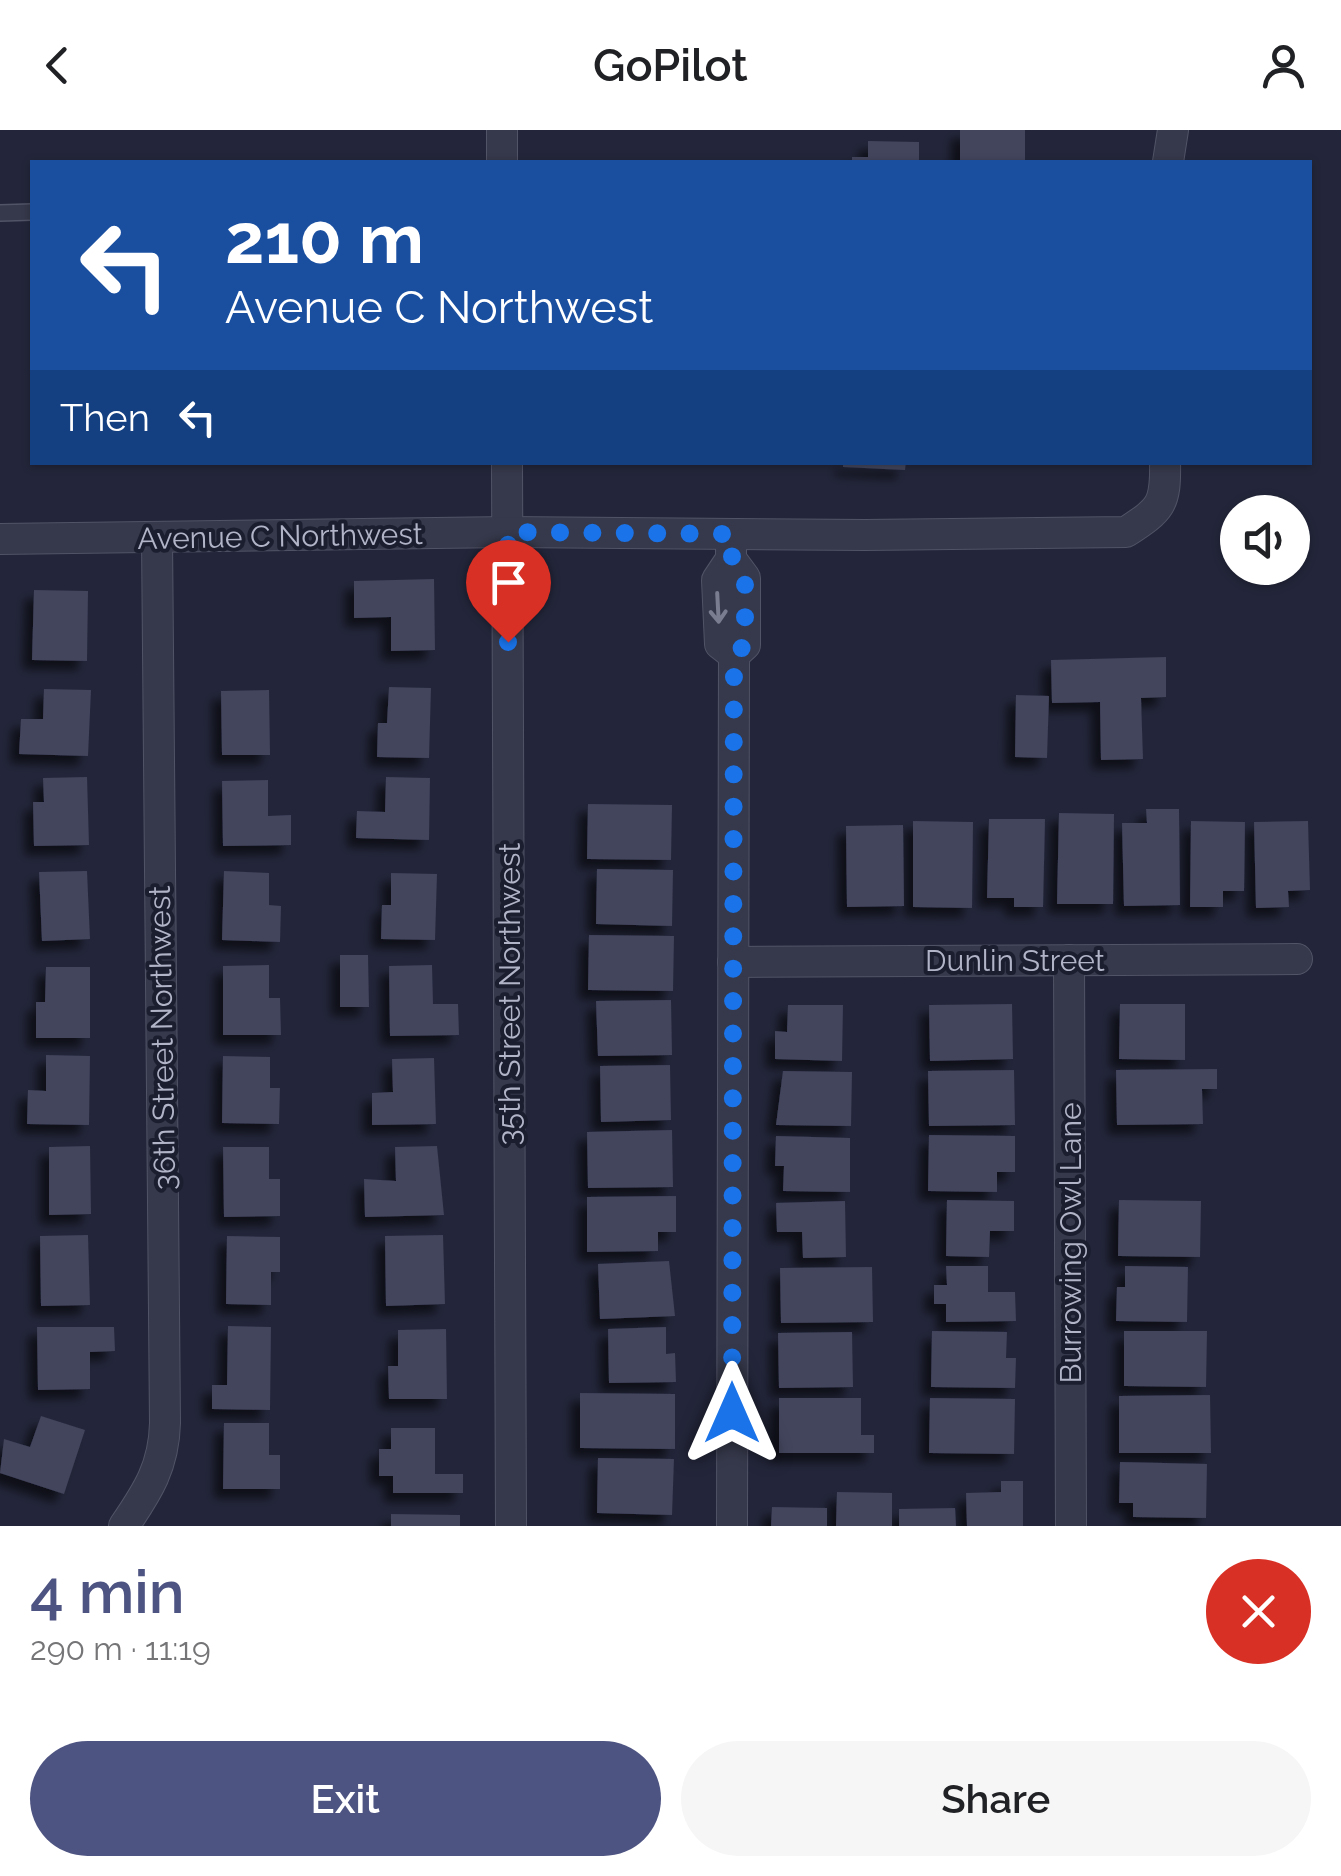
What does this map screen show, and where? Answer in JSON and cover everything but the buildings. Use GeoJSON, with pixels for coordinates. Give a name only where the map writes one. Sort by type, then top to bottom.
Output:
{"type":"FeatureCollection","features":[{"type":"Feature","properties":{"kind":"street"},"geometry":{"type":"LineString","coordinates":[[502,130],[502,160]]}},
{"type":"Feature","properties":{"kind":"street"},"geometry":{"type":"LineString","coordinates":[[1168,160],[1173,130]]}},
{"type":"Feature","properties":{"kind":"street","name":"35th Street Northwest"},"geometry":{"type":"LineString","coordinates":[[506,465],[510,1526]]}},
{"type":"Feature","properties":{"kind":"street","name":"Avenue C Northwest"},"geometry":{"type":"LineString","coordinates":[[0,539],[508,532],[732,547],[1126,532],[1155,513],[1166,495],[1165,465]]}},
{"type":"Feature","properties":{"kind":"street","name":"36th Street Northwest"},"geometry":{"type":"LineString","coordinates":[[124,1526],[151,1488],[164,1458],[157,539]]}},
{"type":"Feature","properties":{"kind":"street"},"geometry":{"type":"LineString","coordinates":[[732,547],[745,578],[745,645],[734,655],[732,1526]]}},
{"type":"Feature","properties":{"kind":"street","name":"Dunlin Street"},"geometry":{"type":"LineString","coordinates":[[733,962],[1297,959]]}},
{"type":"Feature","properties":{"kind":"street","name":"Burrowing Owl Lane"},"geometry":{"type":"LineString","coordinates":[[1069,960],[1070,1526]]}},
{"type":"Feature","properties":{"kind":"lane"},"geometry":{"type":"LineString","coordinates":[[0,213],[30,212]]}},
{"type":"Feature","properties":{"kind":"route"},"geometry":{"type":"LineString","coordinates":[[508,642],[508,532],[732,534],[732,559],[745,578],[745,645],[734,655],[732,1413]]}}]}
